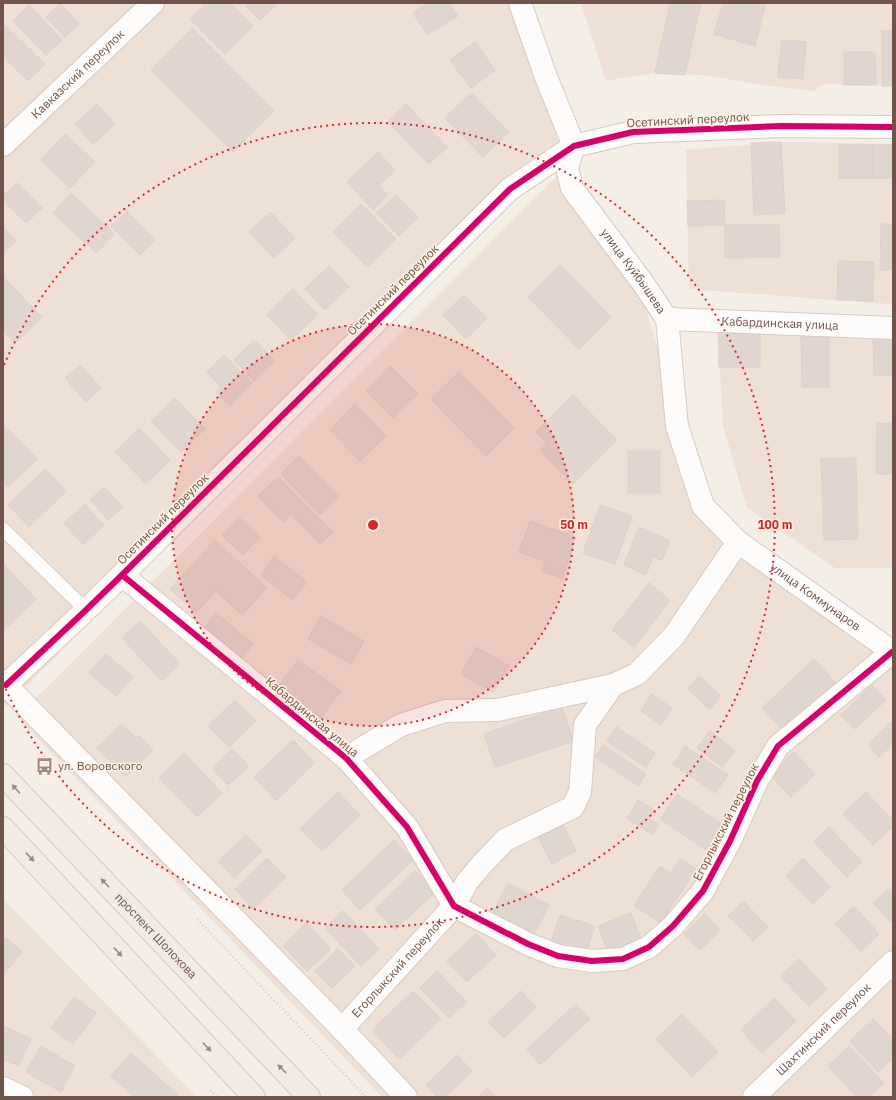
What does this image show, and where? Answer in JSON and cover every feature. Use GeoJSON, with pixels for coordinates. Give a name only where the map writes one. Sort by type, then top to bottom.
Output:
{"type":"FeatureCollection","features":[{"type":"Feature","properties":{"kind":"main road","name":"проспект Шолохова"},"geometry":{"type":"LineString","coordinates":[[3,775],[309,1097]]}},
{"type":"Feature","properties":{"kind":"main road"},"geometry":{"type":"LineString","coordinates":[[3,828],[254,1097]]}},
{"type":"Feature","properties":{"kind":"street","name":"Кавказский переулок"},"geometry":{"type":"LineString","coordinates":[[3,145],[152,3]]}},
{"type":"Feature","properties":{"kind":"street"},"geometry":{"type":"LineString","coordinates":[[520,3],[546,77],[574,146]]}},
{"type":"Feature","properties":{"kind":"street","name":"Осетинский переулок"},"geometry":{"type":"LineString","coordinates":[[4,683],[86,610],[122,575],[510,188],[574,146],[633,132],[781,126],[893,127]]}},
{"type":"Feature","properties":{"kind":"street","name":"улица Куйбышева"},"geometry":{"type":"LineString","coordinates":[[574,146],[567,168],[572,188],[643,283],[667,319],[678,426],[703,506],[738,542]]}},
{"type":"Feature","properties":{"kind":"street","name":"Кабардинская улица"},"geometry":{"type":"LineString","coordinates":[[667,319],[893,328]]}},
{"type":"Feature","properties":{"kind":"street"},"geometry":{"type":"LineString","coordinates":[[613,685],[637,674],[674,636],[738,542]]}},
{"type":"Feature","properties":{"kind":"street","name":"улица Коммунаров"},"geometry":{"type":"LineString","coordinates":[[738,542],[893,652]]}},
{"type":"Feature","properties":{"kind":"street","name":"Кабардинская улица"},"geometry":{"type":"LineString","coordinates":[[122,575],[346,758],[408,827],[454,906]]}},
{"type":"Feature","properties":{"kind":"street","name":"Егорлыкский переулок"},"geometry":{"type":"LineString","coordinates":[[454,906],[528,944],[558,956],[592,961],[623,958],[650,947],[673,926],[703,891],[730,841],[757,781],[778,746],[893,652]]}},
{"type":"Feature","properties":{"kind":"street"},"geometry":{"type":"LineString","coordinates":[[4,683],[342,1029],[406,1097]]}},
{"type":"Feature","properties":{"kind":"street","name":"Кабардинская улица"},"geometry":{"type":"LineString","coordinates":[[346,758],[401,725],[445,711],[498,710],[613,685]]}},
{"type":"Feature","properties":{"kind":"street","name":"Егорлыкский переулок"},"geometry":{"type":"LineString","coordinates":[[342,1029],[454,906],[475,872],[505,840],[573,807],[580,792],[585,725],[613,685]]}},
{"type":"Feature","properties":{"kind":"street","name":"Шахтинский переулок"},"geometry":{"type":"LineString","coordinates":[[754,1097],[893,962]]}},
{"type":"Feature","properties":{"kind":"street"},"geometry":{"type":"LineString","coordinates":[[3,1088],[22,1097]]}},
{"type":"Feature","properties":{"kind":"lane"},"geometry":{"type":"LineString","coordinates":[[3,529],[86,610]]}},
{"type":"Feature","properties":{"kind":"shaded area"},"geometry":{"type":"Polygon","coordinates":[[[3,3],[512,3],[560,146],[7,706],[3,702],[3,3]]]}},
{"type":"Feature","properties":{"kind":"shaded area"},"geometry":{"type":"Polygon","coordinates":[[[581,3],[893,3],[893,86],[824,84],[814,91],[702,75],[655,73],[606,81],[581,3]]]}},
{"type":"Feature","properties":{"kind":"shaded area"},"geometry":{"type":"Polygon","coordinates":[[[781,142],[893,144],[893,304],[689,289],[686,150],[781,142]]]}},
{"type":"Feature","properties":{"kind":"shaded area"},"geometry":{"type":"Polygon","coordinates":[[[564,169],[639,287],[713,527],[893,660],[893,1097],[382,1097],[17,717],[564,169]]]}},
{"type":"Feature","properties":{"kind":"shaded area"},"geometry":{"type":"Polygon","coordinates":[[[718,331],[893,337],[893,568],[835,568],[747,508],[723,426],[718,331]]]}},
{"type":"Feature","properties":{"kind":"shaded area"},"geometry":{"type":"Polygon","coordinates":[[[3,899],[197,1097],[3,1097],[3,899]]]}},
{"type":"Feature","properties":{"kind":"building"},"geometry":{"type":"Polygon","coordinates":[[[60,3],[79,24],[65,37],[46,17],[60,3]]]}},
{"type":"Feature","properties":{"kind":"building"},"geometry":{"type":"Polygon","coordinates":[[[207,3],[230,3],[253,26],[225,54],[190,19],[207,3]]]}},
{"type":"Feature","properties":{"kind":"building"},"geometry":{"type":"Polygon","coordinates":[[[243,3],[278,3],[260,20],[243,3]]]}},
{"type":"Feature","properties":{"kind":"building"},"geometry":{"type":"Polygon","coordinates":[[[428,3],[449,3],[458,16],[427,35],[413,13],[428,3]]]}},
{"type":"Feature","properties":{"kind":"building"},"geometry":{"type":"Polygon","coordinates":[[[670,3],[701,3],[685,75],[655,73],[670,3]]]}},
{"type":"Feature","properties":{"kind":"building"},"geometry":{"type":"Polygon","coordinates":[[[723,3],[766,3],[755,46],[714,34],[723,3]]]}},
{"type":"Feature","properties":{"kind":"building"},"geometry":{"type":"Polygon","coordinates":[[[29,5],[62,40],[46,55],[13,21],[29,5]]]}},
{"type":"Feature","properties":{"kind":"building"},"geometry":{"type":"Polygon","coordinates":[[[3,23],[45,64],[28,81],[3,56],[3,23]]]}},
{"type":"Feature","properties":{"kind":"building"},"geometry":{"type":"Polygon","coordinates":[[[192,28],[274,111],[233,152],[151,70],[192,28]]]}},
{"type":"Feature","properties":{"kind":"building"},"geometry":{"type":"Polygon","coordinates":[[[882,31],[893,31],[893,86],[882,86],[882,31]]]}},
{"type":"Feature","properties":{"kind":"building"},"geometry":{"type":"Polygon","coordinates":[[[782,40],[806,42],[803,79],[778,77],[782,40]]]}},
{"type":"Feature","properties":{"kind":"building"},"geometry":{"type":"Polygon","coordinates":[[[475,42],[495,70],[471,88],[450,60],[475,42]]]}},
{"type":"Feature","properties":{"kind":"building"},"geometry":{"type":"Polygon","coordinates":[[[844,52],[875,52],[876,85],[844,85],[844,52]]]}},
{"type":"Feature","properties":{"kind":"building"},"geometry":{"type":"Polygon","coordinates":[[[471,93],[509,132],[483,157],[445,118],[471,93]]]}},
{"type":"Feature","properties":{"kind":"building"},"geometry":{"type":"Polygon","coordinates":[[[97,104],[115,124],[93,144],[75,124],[97,104]]]}},
{"type":"Feature","properties":{"kind":"building"},"geometry":{"type":"Polygon","coordinates":[[[406,104],[447,147],[429,164],[388,122],[406,104]]]}},
{"type":"Feature","properties":{"kind":"building"},"geometry":{"type":"Polygon","coordinates":[[[65,134],[95,162],[70,188],[41,160],[65,134]]]}},
{"type":"Feature","properties":{"kind":"building"},"geometry":{"type":"Polygon","coordinates":[[[781,142],[785,213],[754,215],[751,143],[781,142]]]}},
{"type":"Feature","properties":{"kind":"building"},"geometry":{"type":"Polygon","coordinates":[[[839,145],[873,145],[873,178],[839,178],[839,145]]]}},
{"type":"Feature","properties":{"kind":"building"},"geometry":{"type":"Polygon","coordinates":[[[873,145],[893,145],[893,178],[873,178],[873,145]]]}},
{"type":"Feature","properties":{"kind":"building"},"geometry":{"type":"Polygon","coordinates":[[[378,152],[395,170],[379,185],[388,195],[373,210],[347,182],[378,152]]]}},
{"type":"Feature","properties":{"kind":"building"},"geometry":{"type":"Polygon","coordinates":[[[17,183],[42,208],[26,223],[3,200],[3,196],[17,183]]]}},
{"type":"Feature","properties":{"kind":"building"},"geometry":{"type":"Polygon","coordinates":[[[71,193],[114,234],[96,253],[53,213],[71,193]]]}},
{"type":"Feature","properties":{"kind":"building"},"geometry":{"type":"Polygon","coordinates":[[[396,195],[418,217],[399,236],[377,213],[396,195]]]}},
{"type":"Feature","properties":{"kind":"building"},"geometry":{"type":"Polygon","coordinates":[[[724,200],[725,225],[688,226],[687,201],[724,200]]]}},
{"type":"Feature","properties":{"kind":"building"},"geometry":{"type":"Polygon","coordinates":[[[361,204],[396,239],[367,267],[333,232],[361,204]]]}},
{"type":"Feature","properties":{"kind":"building"},"geometry":{"type":"Polygon","coordinates":[[[127,211],[155,240],[140,255],[111,226],[127,211]]]}},
{"type":"Feature","properties":{"kind":"building"},"geometry":{"type":"Polygon","coordinates":[[[270,212],[295,238],[274,258],[249,232],[270,212]]]}},
{"type":"Feature","properties":{"kind":"building"},"geometry":{"type":"Polygon","coordinates":[[[881,224],[893,224],[893,270],[880,270],[881,224]]]}},
{"type":"Feature","properties":{"kind":"building"},"geometry":{"type":"Polygon","coordinates":[[[725,225],[779,225],[780,257],[725,258],[725,225]]]}},
{"type":"Feature","properties":{"kind":"building"},"geometry":{"type":"Polygon","coordinates":[[[3,227],[16,241],[3,254],[3,227]]]}},
{"type":"Feature","properties":{"kind":"building"},"geometry":{"type":"Polygon","coordinates":[[[838,261],[874,262],[873,301],[837,300],[838,261]]]}},
{"type":"Feature","properties":{"kind":"building"},"geometry":{"type":"Polygon","coordinates":[[[560,265],[611,317],[579,349],[528,297],[560,265]]]}},
{"type":"Feature","properties":{"kind":"building"},"geometry":{"type":"Polygon","coordinates":[[[329,266],[349,287],[325,310],[305,289],[329,266]]]}},
{"type":"Feature","properties":{"kind":"building"},"geometry":{"type":"Polygon","coordinates":[[[3,277],[42,317],[15,343],[3,331],[3,277]]]}},
{"type":"Feature","properties":{"kind":"building"},"geometry":{"type":"Polygon","coordinates":[[[293,289],[318,314],[291,340],[267,315],[293,289]]]}},
{"type":"Feature","properties":{"kind":"building"},"geometry":{"type":"Polygon","coordinates":[[[464,295],[487,318],[466,339],[443,315],[464,295]]]}},
{"type":"Feature","properties":{"kind":"building"},"geometry":{"type":"Polygon","coordinates":[[[718,331],[760,331],[760,367],[719,367],[718,331]]]}},
{"type":"Feature","properties":{"kind":"building"},"geometry":{"type":"Polygon","coordinates":[[[801,333],[829,333],[829,387],[802,387],[801,333]]]}},
{"type":"Feature","properties":{"kind":"building"},"geometry":{"type":"Polygon","coordinates":[[[873,336],[893,336],[893,375],[874,375],[873,336]]]}},
{"type":"Feature","properties":{"kind":"building"},"geometry":{"type":"Polygon","coordinates":[[[254,340],[275,361],[254,381],[234,360],[254,340]]]}},
{"type":"Feature","properties":{"kind":"building"},"geometry":{"type":"Polygon","coordinates":[[[224,355],[252,383],[230,406],[216,392],[221,387],[207,372],[224,355]]]}},
{"type":"Feature","properties":{"kind":"building"},"geometry":{"type":"Polygon","coordinates":[[[80,365],[101,388],[86,402],[65,378],[80,365]]]}},
{"type":"Feature","properties":{"kind":"building"},"geometry":{"type":"Polygon","coordinates":[[[390,366],[418,394],[393,418],[366,391],[390,366]]]}},
{"type":"Feature","properties":{"kind":"building"},"geometry":{"type":"Polygon","coordinates":[[[459,372],[514,428],[486,456],[431,399],[459,372]]]}},
{"type":"Feature","properties":{"kind":"building"},"geometry":{"type":"Polygon","coordinates":[[[573,395],[617,440],[573,484],[540,450],[547,443],[536,432],[573,395]]]}},
{"type":"Feature","properties":{"kind":"building"},"geometry":{"type":"Polygon","coordinates":[[[175,398],[205,429],[181,452],[151,421],[175,398]]]}},
{"type":"Feature","properties":{"kind":"building"},"geometry":{"type":"Polygon","coordinates":[[[355,404],[386,436],[360,461],[330,430],[355,404]]]}},
{"type":"Feature","properties":{"kind":"building"},"geometry":{"type":"Polygon","coordinates":[[[877,423],[893,424],[893,474],[876,474],[877,423]]]}},
{"type":"Feature","properties":{"kind":"building"},"geometry":{"type":"Polygon","coordinates":[[[3,424],[37,459],[8,487],[3,481],[3,424]]]}},
{"type":"Feature","properties":{"kind":"building"},"geometry":{"type":"Polygon","coordinates":[[[139,428],[170,460],[146,484],[115,452],[139,428]]]}},
{"type":"Feature","properties":{"kind":"building"},"geometry":{"type":"Polygon","coordinates":[[[628,451],[660,451],[660,493],[628,493],[628,451]]]}},
{"type":"Feature","properties":{"kind":"building"},"geometry":{"type":"Polygon","coordinates":[[[299,456],[339,497],[320,515],[281,474],[299,456]]]}},
{"type":"Feature","properties":{"kind":"building"},"geometry":{"type":"Polygon","coordinates":[[[856,458],[858,539],[824,540],[821,459],[856,458]]]}},
{"type":"Feature","properties":{"kind":"building"},"geometry":{"type":"Polygon","coordinates":[[[45,469],[66,491],[29,527],[8,505],[45,469]]]}},
{"type":"Feature","properties":{"kind":"building"},"geometry":{"type":"Polygon","coordinates":[[[278,477],[333,532],[320,544],[291,514],[283,522],[258,496],[278,477]]]}},
{"type":"Feature","properties":{"kind":"building"},"geometry":{"type":"Polygon","coordinates":[[[104,487],[123,507],[108,520],[90,500],[104,487]]]}},
{"type":"Feature","properties":{"kind":"building"},"geometry":{"type":"Polygon","coordinates":[[[85,504],[104,525],[83,545],[64,523],[85,504]]]}},
{"type":"Feature","properties":{"kind":"building"},"geometry":{"type":"Polygon","coordinates":[[[600,505],[632,516],[615,564],[583,553],[600,505]]]}},
{"type":"Feature","properties":{"kind":"building"},"geometry":{"type":"Polygon","coordinates":[[[239,517],[260,537],[243,555],[222,535],[239,517]]]}},
{"type":"Feature","properties":{"kind":"building"},"geometry":{"type":"Polygon","coordinates":[[[530,521],[576,537],[562,578],[541,571],[545,561],[519,552],[530,521]]]}},
{"type":"Feature","properties":{"kind":"building"},"geometry":{"type":"Polygon","coordinates":[[[639,527],[670,541],[662,560],[653,557],[646,575],[624,565],[639,527]]]}},
{"type":"Feature","properties":{"kind":"building"},"geometry":{"type":"Polygon","coordinates":[[[215,540],[267,588],[242,615],[216,591],[196,613],[170,589],[215,540]]]}},
{"type":"Feature","properties":{"kind":"building"},"geometry":{"type":"Polygon","coordinates":[[[274,556],[307,582],[293,600],[261,575],[274,556]]]}},
{"type":"Feature","properties":{"kind":"building"},"geometry":{"type":"Polygon","coordinates":[[[3,564],[36,599],[3,631],[3,564]]]}},
{"type":"Feature","properties":{"kind":"building"},"geometry":{"type":"Polygon","coordinates":[[[649,583],[670,600],[634,647],[612,630],[649,583]]]}},
{"type":"Feature","properties":{"kind":"building"},"geometry":{"type":"Polygon","coordinates":[[[216,613],[253,644],[241,659],[204,628],[216,613]]]}},
{"type":"Feature","properties":{"kind":"building"},"geometry":{"type":"Polygon","coordinates":[[[321,616],[364,641],[351,664],[308,639],[321,616]]]}},
{"type":"Feature","properties":{"kind":"building"},"geometry":{"type":"Polygon","coordinates":[[[140,621],[180,664],[162,681],[122,638],[140,621]]]}},
{"type":"Feature","properties":{"kind":"building"},"geometry":{"type":"Polygon","coordinates":[[[476,647],[509,666],[493,692],[461,674],[476,647]]]}},
{"type":"Feature","properties":{"kind":"building"},"geometry":{"type":"Polygon","coordinates":[[[106,654],[133,677],[116,696],[89,673],[106,654]]]}},
{"type":"Feature","properties":{"kind":"building"},"geometry":{"type":"Polygon","coordinates":[[[814,659],[837,684],[786,733],[762,708],[814,659]]]}},
{"type":"Feature","properties":{"kind":"building"},"geometry":{"type":"Polygon","coordinates":[[[298,660],[341,691],[319,720],[276,689],[298,660]]]}},
{"type":"Feature","properties":{"kind":"building"},"geometry":{"type":"Polygon","coordinates":[[[699,676],[721,696],[710,710],[688,689],[699,676]]]}},
{"type":"Feature","properties":{"kind":"building"},"geometry":{"type":"Polygon","coordinates":[[[872,685],[886,700],[855,729],[841,715],[872,685]]]}},
{"type":"Feature","properties":{"kind":"building"},"geometry":{"type":"Polygon","coordinates":[[[651,694],[672,708],[661,725],[641,711],[651,694]]]}},
{"type":"Feature","properties":{"kind":"building"},"geometry":{"type":"Polygon","coordinates":[[[235,700],[256,721],[229,747],[208,726],[235,700]]]}},
{"type":"Feature","properties":{"kind":"building"},"geometry":{"type":"Polygon","coordinates":[[[562,707],[573,741],[495,767],[484,734],[562,707]]]}},
{"type":"Feature","properties":{"kind":"building"},"geometry":{"type":"Polygon","coordinates":[[[893,720],[893,744],[879,757],[868,744],[893,720]]]}},
{"type":"Feature","properties":{"kind":"building"},"geometry":{"type":"Polygon","coordinates":[[[122,724],[136,738],[139,735],[153,750],[125,777],[97,748],[122,724]]]}},
{"type":"Feature","properties":{"kind":"building"},"geometry":{"type":"Polygon","coordinates":[[[617,727],[655,753],[646,767],[607,741],[617,727]]]}},
{"type":"Feature","properties":{"kind":"building"},"geometry":{"type":"Polygon","coordinates":[[[710,731],[735,751],[722,767],[697,748],[710,731]]]}},
{"type":"Feature","properties":{"kind":"building"},"geometry":{"type":"Polygon","coordinates":[[[293,740],[314,763],[276,801],[254,777],[293,740]]]}},
{"type":"Feature","properties":{"kind":"building"},"geometry":{"type":"Polygon","coordinates":[[[603,745],[646,774],[638,786],[595,757],[603,745]]]}},
{"type":"Feature","properties":{"kind":"building"},"geometry":{"type":"Polygon","coordinates":[[[685,746],[728,775],[715,793],[673,764],[685,746]]]}},
{"type":"Feature","properties":{"kind":"building"},"geometry":{"type":"Polygon","coordinates":[[[232,749],[249,766],[228,785],[212,768],[232,749]]]}},
{"type":"Feature","properties":{"kind":"building"},"geometry":{"type":"Polygon","coordinates":[[[794,752],[815,774],[791,797],[770,775],[794,752]]]}},
{"type":"Feature","properties":{"kind":"building"},"geometry":{"type":"Polygon","coordinates":[[[184,753],[222,793],[197,817],[159,778],[184,753]]]}},
{"type":"Feature","properties":{"kind":"building"},"geometry":{"type":"Polygon","coordinates":[[[338,792],[360,815],[322,851],[300,829],[338,792]]]}},
{"type":"Feature","properties":{"kind":"building"},"geometry":{"type":"Polygon","coordinates":[[[866,792],[893,821],[893,826],[873,845],[843,814],[866,792]]]}},
{"type":"Feature","properties":{"kind":"building"},"geometry":{"type":"Polygon","coordinates":[[[677,794],[725,826],[708,851],[660,819],[677,794]]]}},
{"type":"Feature","properties":{"kind":"building"},"geometry":{"type":"Polygon","coordinates":[[[638,800],[655,811],[649,818],[659,825],[653,835],[627,818],[638,800]]]}},
{"type":"Feature","properties":{"kind":"building"},"geometry":{"type":"Polygon","coordinates":[[[563,825],[576,851],[552,864],[538,837],[563,825]]]}},
{"type":"Feature","properties":{"kind":"building"},"geometry":{"type":"Polygon","coordinates":[[[829,827],[862,862],[847,877],[814,842],[829,827]]]}},
{"type":"Feature","properties":{"kind":"building"},"geometry":{"type":"Polygon","coordinates":[[[246,835],[262,851],[234,878],[218,862],[246,835]]]}},
{"type":"Feature","properties":{"kind":"building"},"geometry":{"type":"Polygon","coordinates":[[[394,840],[413,860],[360,910],[342,890],[394,840]]]}},
{"type":"Feature","properties":{"kind":"building"},"geometry":{"type":"Polygon","coordinates":[[[267,858],[286,877],[253,909],[235,889],[267,858]]]}},
{"type":"Feature","properties":{"kind":"building"},"geometry":{"type":"Polygon","coordinates":[[[803,858],[830,887],[813,904],[786,876],[803,858]]]}},
{"type":"Feature","properties":{"kind":"building"},"geometry":{"type":"Polygon","coordinates":[[[680,859],[696,869],[661,923],[634,906],[660,866],[671,873],[680,859]]]}},
{"type":"Feature","properties":{"kind":"building"},"geometry":{"type":"Polygon","coordinates":[[[415,871],[435,892],[395,930],[375,909],[415,871]]]}},
{"type":"Feature","properties":{"kind":"building"},"geometry":{"type":"Polygon","coordinates":[[[508,883],[549,905],[532,938],[491,916],[508,883]]]}},
{"type":"Feature","properties":{"kind":"building"},"geometry":{"type":"Polygon","coordinates":[[[889,889],[893,894],[893,920],[891,922],[873,903],[889,889]]]}},
{"type":"Feature","properties":{"kind":"building"},"geometry":{"type":"Polygon","coordinates":[[[743,901],[768,927],[753,941],[728,916],[743,901]]]}},
{"type":"Feature","properties":{"kind":"building"},"geometry":{"type":"Polygon","coordinates":[[[854,906],[879,934],[861,951],[835,924],[854,906]]]}},
{"type":"Feature","properties":{"kind":"building"},"geometry":{"type":"Polygon","coordinates":[[[343,911],[379,949],[361,966],[325,928],[343,911]]]}},
{"type":"Feature","properties":{"kind":"building"},"geometry":{"type":"Polygon","coordinates":[[[631,913],[641,939],[608,952],[598,926],[631,913]]]}},
{"type":"Feature","properties":{"kind":"building"},"geometry":{"type":"Polygon","coordinates":[[[705,914],[720,930],[700,950],[684,934],[705,914]]]}},
{"type":"Feature","properties":{"kind":"building"},"geometry":{"type":"Polygon","coordinates":[[[560,915],[595,926],[583,961],[548,950],[560,915]]]}},
{"type":"Feature","properties":{"kind":"building"},"geometry":{"type":"Polygon","coordinates":[[[306,923],[331,949],[307,971],[283,946],[306,923]]]}},
{"type":"Feature","properties":{"kind":"building"},"geometry":{"type":"Polygon","coordinates":[[[476,934],[496,955],[467,982],[447,961],[476,934]]]}},
{"type":"Feature","properties":{"kind":"building"},"geometry":{"type":"Polygon","coordinates":[[[3,936],[22,951],[3,976],[3,936]]]}},
{"type":"Feature","properties":{"kind":"building"},"geometry":{"type":"Polygon","coordinates":[[[338,949],[355,966],[332,988],[315,971],[338,949]]]}},
{"type":"Feature","properties":{"kind":"building"},"geometry":{"type":"Polygon","coordinates":[[[799,959],[827,989],[809,1006],[780,976],[799,959]]]}},
{"type":"Feature","properties":{"kind":"building"},"geometry":{"type":"Polygon","coordinates":[[[437,971],[467,1002],[449,1018],[420,988],[437,971]]]}},
{"type":"Feature","properties":{"kind":"building"},"geometry":{"type":"Polygon","coordinates":[[[413,991],[441,1019],[399,1059],[372,1030],[413,991]]]}},
{"type":"Feature","properties":{"kind":"building"},"geometry":{"type":"Polygon","coordinates":[[[521,991],[536,1007],[504,1038],[488,1022],[521,991]]]}},
{"type":"Feature","properties":{"kind":"building"},"geometry":{"type":"Polygon","coordinates":[[[74,997],[96,1013],[73,1044],[51,1028],[74,997]]]}},
{"type":"Feature","properties":{"kind":"building"},"geometry":{"type":"Polygon","coordinates":[[[774,998],[796,1021],[762,1053],[741,1030],[774,998]]]}},
{"type":"Feature","properties":{"kind":"building"},"geometry":{"type":"Polygon","coordinates":[[[576,1004],[590,1019],[540,1065],[527,1049],[576,1004]]]}},
{"type":"Feature","properties":{"kind":"building"},"geometry":{"type":"Polygon","coordinates":[[[682,1014],[718,1052],[692,1077],[656,1039],[682,1014]]]}},
{"type":"Feature","properties":{"kind":"building"},"geometry":{"type":"Polygon","coordinates":[[[873,1019],[893,1039],[893,1058],[878,1072],[850,1041],[873,1019]]]}},
{"type":"Feature","properties":{"kind":"building"},"geometry":{"type":"Polygon","coordinates":[[[3,1026],[31,1039],[19,1066],[3,1059],[3,1026]]]}},
{"type":"Feature","properties":{"kind":"building"},"geometry":{"type":"Polygon","coordinates":[[[41,1046],[75,1066],[61,1092],[26,1072],[41,1046]]]}},
{"type":"Feature","properties":{"kind":"building"},"geometry":{"type":"Polygon","coordinates":[[[849,1046],[884,1083],[869,1097],[857,1097],[828,1066],[849,1046]]]}},
{"type":"Feature","properties":{"kind":"building"},"geometry":{"type":"Polygon","coordinates":[[[131,1053],[178,1095],[177,1097],[134,1097],[111,1076],[131,1053]]]}},
{"type":"Feature","properties":{"kind":"building"},"geometry":{"type":"Polygon","coordinates":[[[457,1055],[472,1071],[445,1097],[437,1097],[426,1085],[457,1055]]]}},
{"type":"Feature","properties":{"kind":"building"},"geometry":{"type":"Polygon","coordinates":[[[487,1088],[495,1097],[478,1097],[487,1088]]]}},
{"type":"Feature","properties":{"kind":"cycle path"},"geometry":{"type":"LineString","coordinates":[[6,685],[122,575],[510,189],[574,146],[633,132],[781,126],[893,127]]}},
{"type":"Feature","properties":{"kind":"cycle path"},"geometry":{"type":"LineString","coordinates":[[122,575],[346,758],[407,827],[454,906],[528,944],[558,956],[592,961],[623,959],[649,947],[673,926],[703,891],[730,841],[757,781],[778,746],[892,652]]}},
{"type":"Feature","properties":{"kind":"place","name":"ул. Воровского"},"geometry":{"type":"Point","coordinates":[45,766]}}]}
